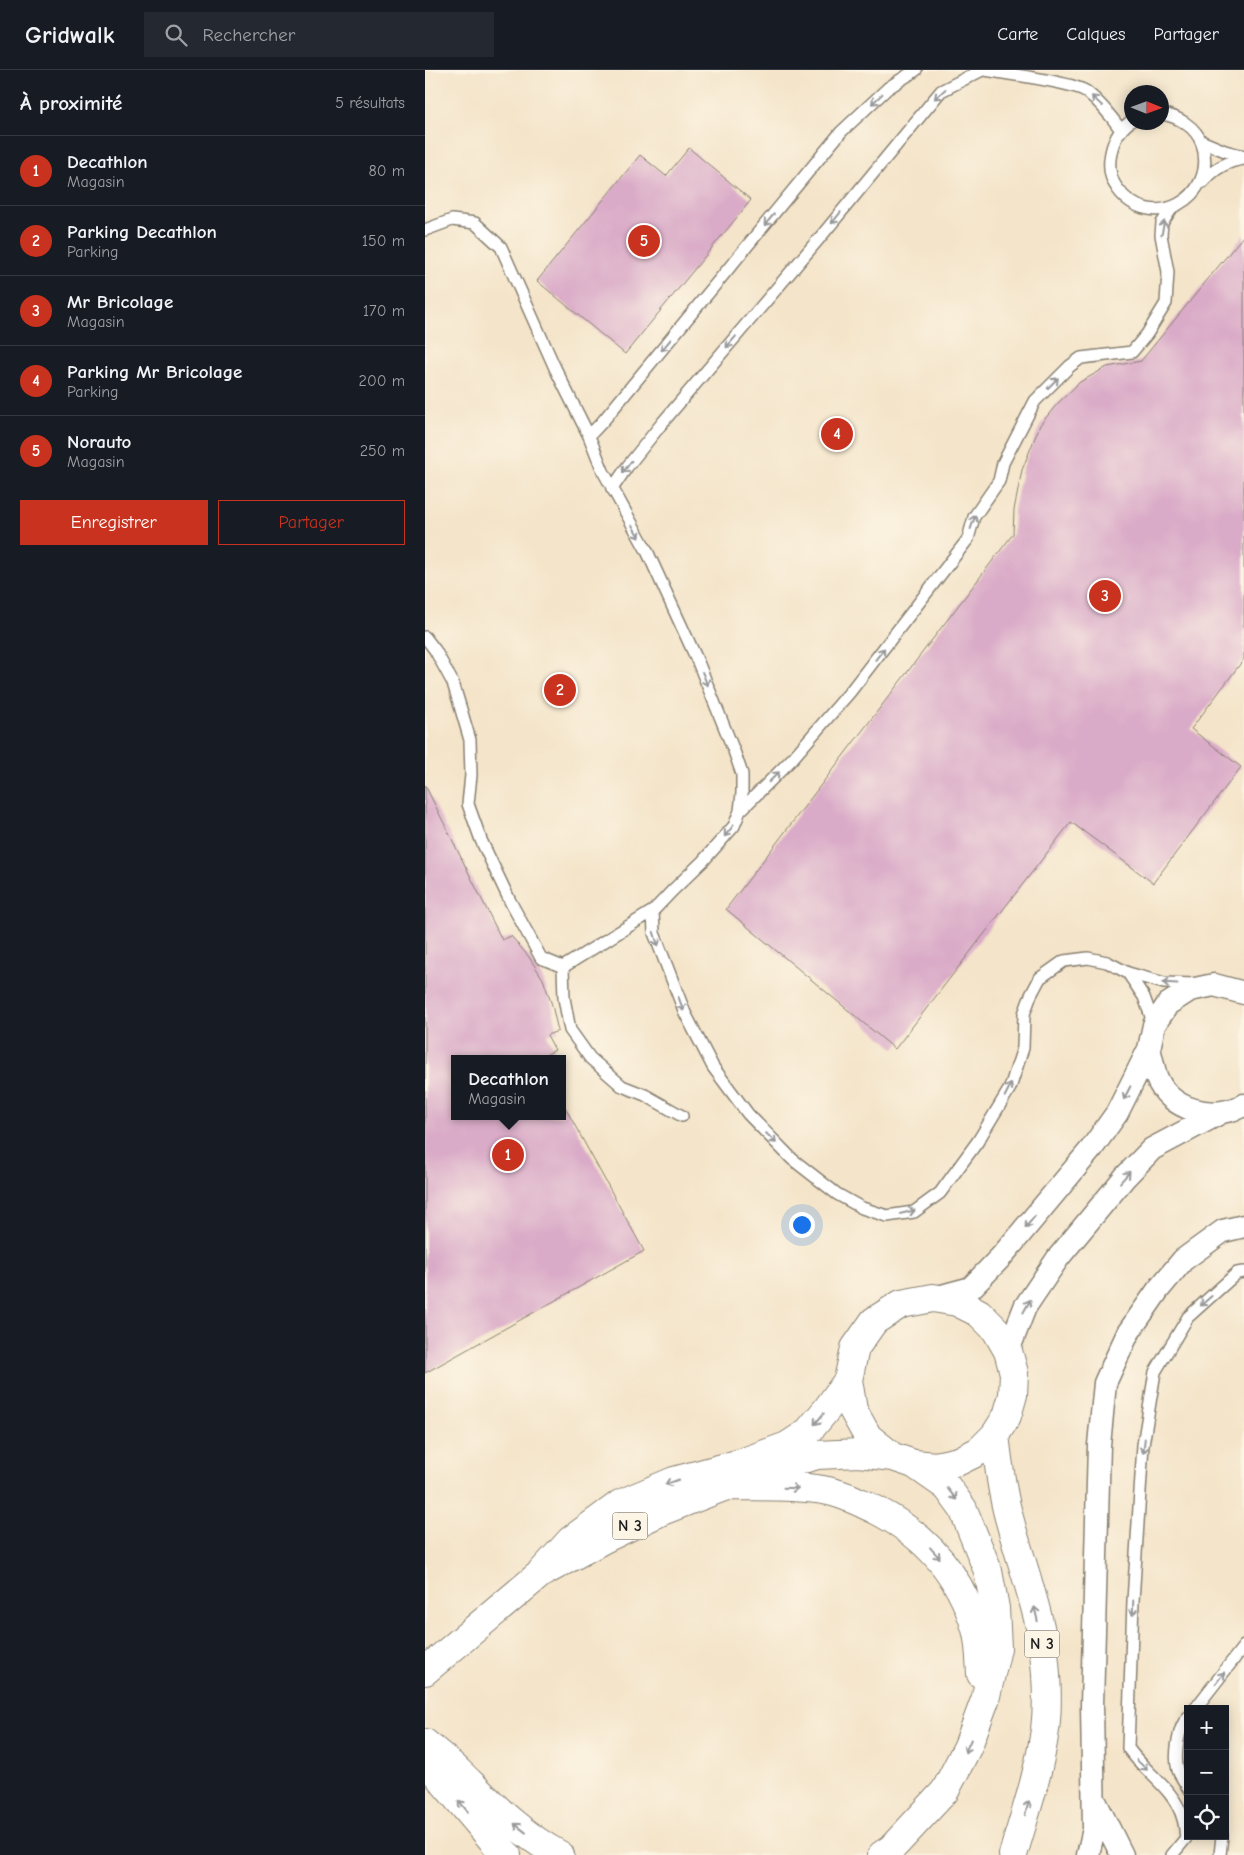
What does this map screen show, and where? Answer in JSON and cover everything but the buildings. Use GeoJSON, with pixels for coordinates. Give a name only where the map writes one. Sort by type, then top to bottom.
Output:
{"type":"FeatureCollection","features":[{"type":"Feature","properties":{"kind":"main road"},"geometry":{"type":"LineString","coordinates":[[725,1486],[775,1466],[817,1455],[859,1453],[936,1466],[959,1461],[979,1450],[995,1435],[1007,1416],[1013,1395],[1014,1373],[1008,1351],[996,1330],[979,1313],[957,1302],[933,1298],[901,1304],[873,1321],[855,1348],[848,1380],[853,1410],[868,1437],[903,1460]]}},
{"type":"Feature","properties":{"kind":"main road","name":"N 3"},"geometry":{"type":"LineString","coordinates":[[425,1670],[540,1574],[571,1540],[621,1504],[674,1480],[741,1463],[787,1446],[807,1432],[848,1380]]}},
{"type":"Feature","properties":{"kind":"main road","name":"N 3"},"geometry":{"type":"LineString","coordinates":[[995,1435],[1007,1510],[1027,1576],[1040,1629],[1046,1682],[1044,1737],[1035,1781],[1013,1855]]}},
{"type":"Feature","properties":{"kind":"main road","name":"N 3"},"geometry":{"type":"LineString","coordinates":[[882,1855],[891,1850],[945,1790],[968,1746],[985,1700],[997,1648],[995,1608],[988,1571],[963,1509],[947,1487],[903,1460]]}},
{"type":"Feature","properties":{"kind":"main road","name":"N 3"},"geometry":{"type":"LineString","coordinates":[[540,1574],[602,1540],[662,1511],[725,1486],[824,1490],[854,1499],[897,1521],[925,1542],[943,1563],[961,1591],[976,1630],[985,1700]]}},
{"type":"Feature","properties":{"kind":"main road"},"geometry":{"type":"LineString","coordinates":[[425,1743],[459,1772],[500,1812],[545,1847],[560,1855]]}},
{"type":"Feature","properties":{"kind":"main road"},"geometry":{"type":"LineString","coordinates":[[425,1760],[507,1855]]}},
{"type":"Feature","properties":{"kind":"street"},"geometry":{"type":"LineString","coordinates":[[933,1298],[971,1288],[1001,1257],[1092,1148],[1112,1120],[1149,1049],[1154,1025],[1169,1004],[1190,990],[1214,985],[1243,991]]}},
{"type":"Feature","properties":{"kind":"street"},"geometry":{"type":"LineString","coordinates":[[1149,1049],[1156,1077],[1168,1094],[1184,1106],[1202,1112],[1220,1113],[1233,1111],[1244,1105]]}},
{"type":"Feature","properties":{"kind":"street"},"geometry":{"type":"LineString","coordinates":[[1008,1351],[1025,1308],[1047,1274],[1125,1177],[1152,1149],[1220,1113]]}},
{"type":"Feature","properties":{"kind":"street"},"geometry":{"type":"LineString","coordinates":[[1088,1855],[1094,1829],[1092,1705],[1099,1455],[1105,1383],[1128,1332],[1158,1290],[1183,1260],[1223,1231],[1244,1226]]}},
{"type":"Feature","properties":{"kind":"street"},"geometry":{"type":"LineString","coordinates":[[1093,1795],[1122,1855]]}},
{"type":"Feature","properties":{"kind":"lane"},"geometry":{"type":"LineString","coordinates":[[589,436],[841,132],[888,88],[917,70]]}},
{"type":"Feature","properties":{"kind":"lane"},"geometry":{"type":"LineString","coordinates":[[612,489],[663,422],[817,241],[941,91],[984,70],[1065,84],[1086,91],[1105,109],[1121,130]]}},
{"type":"Feature","properties":{"kind":"lane"},"geometry":{"type":"LineString","coordinates":[[1169,116],[1179,118],[1192,128],[1201,141],[1205,154],[1205,167],[1202,180],[1195,191]]}},
{"type":"Feature","properties":{"kind":"lane"},"geometry":{"type":"LineString","coordinates":[[1124,127],[1112,145],[1109,162],[1110,172],[1114,184],[1121,194],[1131,202],[1144,208],[1158,210],[1172,208],[1185,202],[1211,172],[1234,160],[1244,158]]}},
{"type":"Feature","properties":{"kind":"lane"},"geometry":{"type":"LineString","coordinates":[[1201,141],[1244,158]]}},
{"type":"Feature","properties":{"kind":"lane"},"geometry":{"type":"LineString","coordinates":[[739,811],[792,760],[850,692],[968,539],[974,517],[999,481],[1003,463],[1035,401],[1070,366],[1081,358],[1132,352],[1147,334],[1166,303],[1168,272],[1161,235],[1162,223],[1172,208]]}},
{"type":"Feature","properties":{"kind":"lane"},"geometry":{"type":"LineString","coordinates":[[425,230],[452,220],[475,223],[501,247],[612,489],[647,551],[698,662],[734,750],[741,774],[739,811],[733,826],[703,861],[653,911],[563,967]]}},
{"type":"Feature","properties":{"kind":"lane"},"geometry":{"type":"LineString","coordinates":[[425,637],[435,650],[453,683],[470,740],[471,776],[469,804],[481,840],[510,901],[541,958],[563,967]]}},
{"type":"Feature","properties":{"kind":"lane"},"geometry":{"type":"LineString","coordinates":[[653,911],[654,933],[685,1013],[713,1067],[747,1114],[792,1159],[837,1194],[862,1208],[887,1216],[914,1212],[940,1193],[978,1141],[1010,1088],[1023,1048],[1025,1014],[1031,995],[1040,978],[1064,961],[1088,958],[1107,962],[1128,973],[1163,983],[1214,985]]}},
{"type":"Feature","properties":{"kind":"lane"},"geometry":{"type":"LineString","coordinates":[[563,967],[564,998],[570,1030],[590,1058],[621,1086],[645,1094],[682,1116]]}},
{"type":"Feature","properties":{"kind":"lane"},"geometry":{"type":"LineString","coordinates":[[1128,973],[1144,997],[1154,1025]]}},
{"type":"Feature","properties":{"kind":"lane"},"geometry":{"type":"LineString","coordinates":[[1172,1855],[1186,1838],[1183,1817],[1171,1796],[1156,1778],[1135,1759],[1128,1748],[1133,1601],[1143,1446],[1155,1372],[1188,1317],[1237,1273],[1244,1272]]}},
{"type":"Feature","properties":{"kind":"lane"},"geometry":{"type":"LineString","coordinates":[[1198,1705],[1244,1646]]}},
{"type":"Feature","properties":{"kind":"lane"},"geometry":{"type":"LineString","coordinates":[[1184,1721],[1177,1745],[1178,1769],[1184,1780]]}},
{"type":"Feature","properties":{"kind":"lane"},"geometry":{"type":"LineString","coordinates":[[1220,1855],[1222,1840]]}},
{"type":"Feature","properties":{"kind":"place","name":"Norauto"},"geometry":{"type":"Point","coordinates":[644,241]}},
{"type":"Feature","properties":{"kind":"place","name":"Parking Mr Bricolage"},"geometry":{"type":"Point","coordinates":[837,434]}},
{"type":"Feature","properties":{"kind":"place","name":"Mr Bricolage"},"geometry":{"type":"Point","coordinates":[1105,596]}},
{"type":"Feature","properties":{"kind":"place","name":"Parking Decathlon"},"geometry":{"type":"Point","coordinates":[560,690]}},
{"type":"Feature","properties":{"kind":"place","name":"Decathlon"},"geometry":{"type":"Point","coordinates":[508,1155]}}]}
